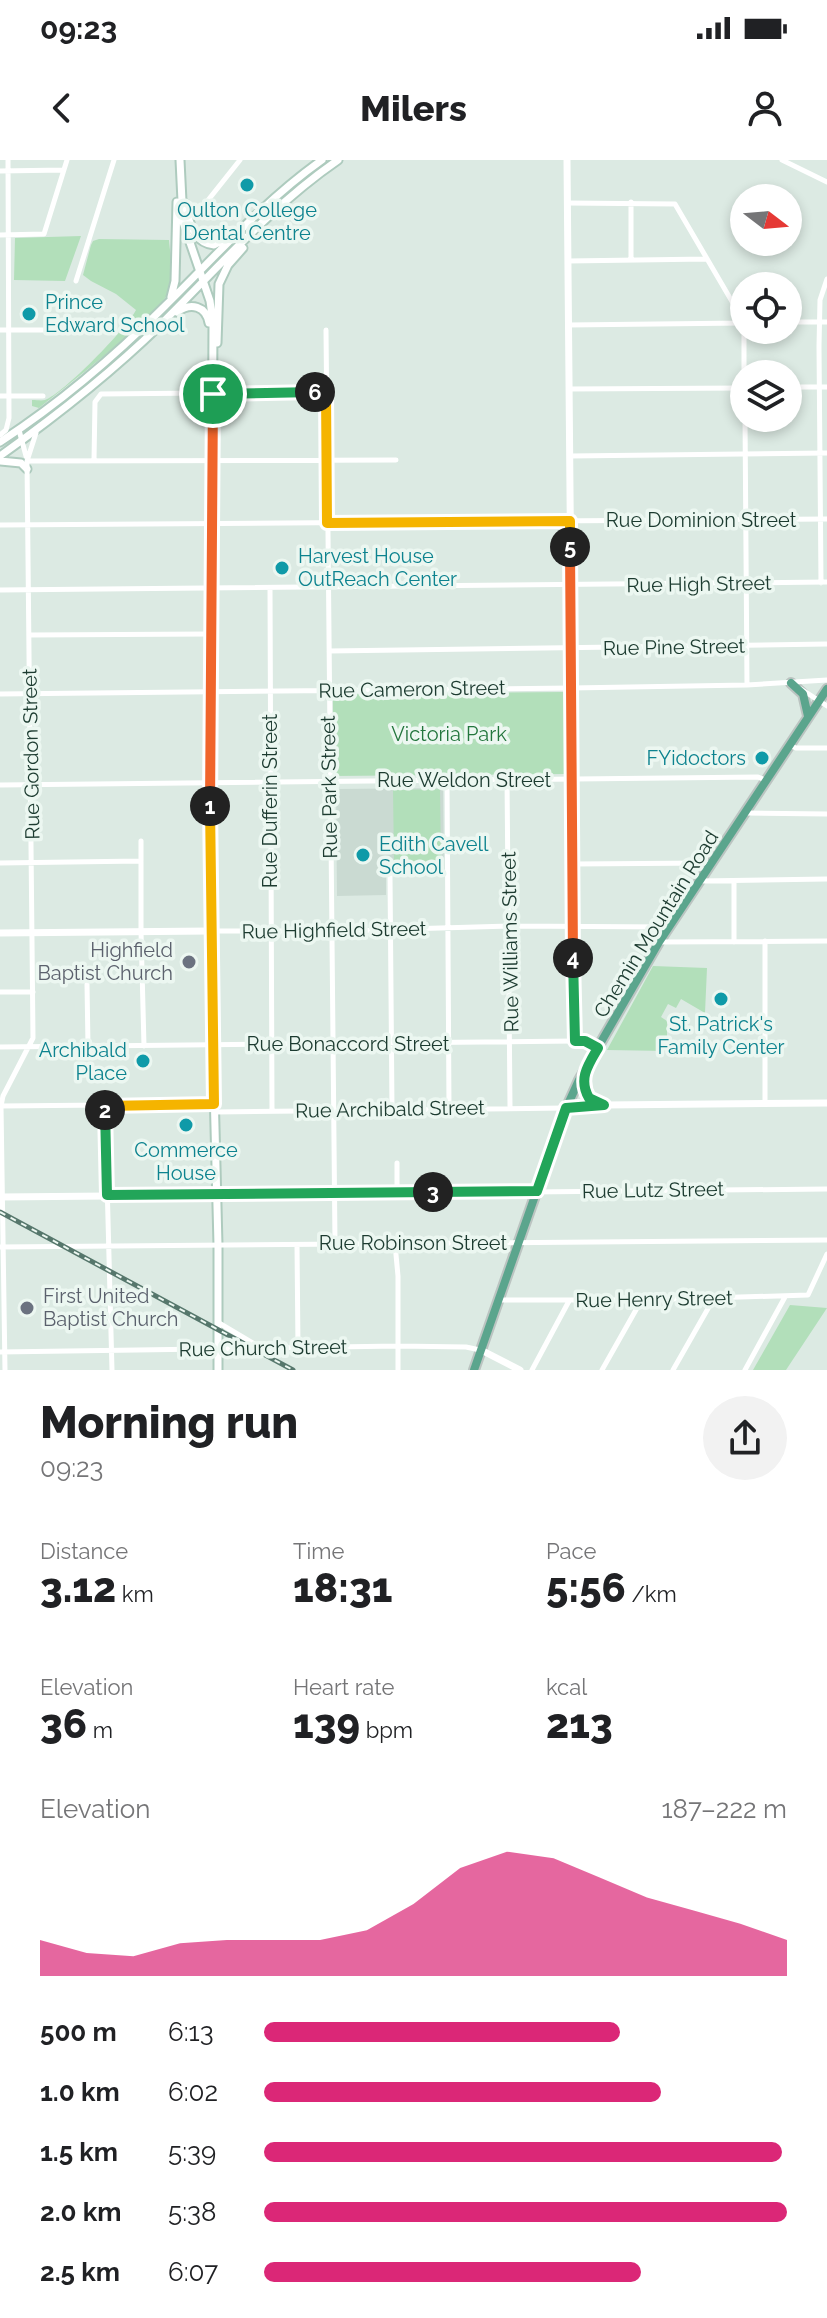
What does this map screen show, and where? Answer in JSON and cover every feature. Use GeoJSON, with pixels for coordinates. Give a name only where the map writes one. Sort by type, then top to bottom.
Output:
{"type":"FeatureCollection","features":[{"type":"Feature","properties":{"kind":"main road"},"geometry":{"type":"LineString","coordinates":[[180,160],[187,211],[198,238],[207,244],[218,244],[244,227]]}},
{"type":"Feature","properties":{"kind":"main road"},"geometry":{"type":"LineString","coordinates":[[180,160],[183,222],[212,311],[210,931],[218,1370]]}},
{"type":"Feature","properties":{"kind":"main road"},"geometry":{"type":"LineString","coordinates":[[167,304],[175,284],[180,160]]}},
{"type":"Feature","properties":{"kind":"main road"},"geometry":{"type":"LineString","coordinates":[[0,442],[99,366],[244,227],[322,160]]}},
{"type":"Feature","properties":{"kind":"main road"},"geometry":{"type":"LineString","coordinates":[[0,458],[102,377],[158,327],[278,208],[338,160]]}},
{"type":"Feature","properties":{"kind":"main road"},"geometry":{"type":"LineString","coordinates":[[567,160],[575,1041]]}},
{"type":"Feature","properties":{"kind":"main road"},"geometry":{"type":"LineString","coordinates":[[213,361],[218,337],[220,279],[228,265],[278,208]]}},
{"type":"Feature","properties":{"kind":"main road"},"geometry":{"type":"LineString","coordinates":[[158,327],[185,307],[202,309],[209,319],[213,361]]}},
{"type":"Feature","properties":{"kind":"main road"},"geometry":{"type":"LineString","coordinates":[[0,458],[27,465]]}},
{"type":"Feature","properties":{"kind":"main road"},"geometry":{"type":"LineString","coordinates":[[791,683],[803,694],[808,717]]}},
{"type":"Feature","properties":{"kind":"main road","name":"Chemin Mountain Road"},"geometry":{"type":"LineString","coordinates":[[474,1370],[566,1108],[584,1071],[659,942],[788,744],[823,703],[827,689]]}},
{"type":"Feature","properties":{"kind":"main road","name":"Rue Highfield Street"},"geometry":{"type":"LineString","coordinates":[[0,933],[210,931]]}},
{"type":"Feature","properties":{"kind":"main road","name":"Rue Bonaccord Street"},"geometry":{"type":"LineString","coordinates":[[575,1041],[585,1041],[598,1048]]}},
{"type":"Feature","properties":{"kind":"main road"},"geometry":{"type":"LineString","coordinates":[[584,1071],[583,1087],[587,1095],[604,1105]]}},
{"type":"Feature","properties":{"kind":"main road"},"geometry":{"type":"LineString","coordinates":[[566,1108],[827,1103]]}},
{"type":"Feature","properties":{"kind":"main road","name":"Rue Lutz Street"},"geometry":{"type":"LineString","coordinates":[[1,1197],[216,1195]]}},
{"type":"Feature","properties":{"kind":"main road","name":"Rue Church Street"},"geometry":{"type":"LineString","coordinates":[[481,1350],[520,1370]]}},
{"type":"Feature","properties":{"kind":"street"},"geometry":{"type":"LineString","coordinates":[[0,435],[6,430],[9,418],[4,330],[9,235],[8,160]]}},
{"type":"Feature","properties":{"kind":"street"},"geometry":{"type":"LineString","coordinates":[[0,235],[44,234],[67,160]]}},
{"type":"Feature","properties":{"kind":"street"},"geometry":{"type":"LineString","coordinates":[[76,281],[114,160]]}},
{"type":"Feature","properties":{"kind":"street"},"geometry":{"type":"LineString","coordinates":[[205,204],[240,160]]}},
{"type":"Feature","properties":{"kind":"street"},"geometry":{"type":"LineString","coordinates":[[784,160],[827,182]]}},
{"type":"Feature","properties":{"kind":"street"},"geometry":{"type":"LineString","coordinates":[[0,171],[64,170]]}},
{"type":"Feature","properties":{"kind":"street"},"geometry":{"type":"LineString","coordinates":[[631,202],[631,260]]}},
{"type":"Feature","properties":{"kind":"street"},"geometry":{"type":"LineString","coordinates":[[567,203],[675,204],[730,298]]}},
{"type":"Feature","properties":{"kind":"street"},"geometry":{"type":"LineString","coordinates":[[567,261],[707,259]]}},
{"type":"Feature","properties":{"kind":"street"},"geometry":{"type":"LineString","coordinates":[[824,582],[824,453],[819,387],[819,322],[820,300],[827,279]]}},
{"type":"Feature","properties":{"kind":"street"},"geometry":{"type":"LineString","coordinates":[[568,325],[730,322]]}},
{"type":"Feature","properties":{"kind":"street"},"geometry":{"type":"LineString","coordinates":[[802,322],[827,322]]}},
{"type":"Feature","properties":{"kind":"street"},"geometry":{"type":"LineString","coordinates":[[4,330],[44,330]]}},
{"type":"Feature","properties":{"kind":"street","name":"Rue Park Street"},"geometry":{"type":"LineString","coordinates":[[326,330],[335,1243]]}},
{"type":"Feature","properties":{"kind":"street"},"geometry":{"type":"LineString","coordinates":[[802,387],[827,387]]}},
{"type":"Feature","properties":{"kind":"street"},"geometry":{"type":"LineString","coordinates":[[569,389],[730,388]]}},
{"type":"Feature","properties":{"kind":"street"},"geometry":{"type":"LineString","coordinates":[[94,460],[95,402],[101,394],[326,392]]}},
{"type":"Feature","properties":{"kind":"street"},"geometry":{"type":"LineString","coordinates":[[0,396],[43,396]]}},
{"type":"Feature","properties":{"kind":"street","name":"Rue Gordon Street"},"geometry":{"type":"LineString","coordinates":[[27,465],[34,436],[41,426]]}},
{"type":"Feature","properties":{"kind":"street","name":"Rue Gordon Street"},"geometry":{"type":"LineString","coordinates":[[19,430],[27,465],[31,693],[33,1038],[29,1047]]}},
{"type":"Feature","properties":{"kind":"street"},"geometry":{"type":"LineString","coordinates":[[745,432],[747,685]]}},
{"type":"Feature","properties":{"kind":"street"},"geometry":{"type":"LineString","coordinates":[[570,456],[824,453]]}},
{"type":"Feature","properties":{"kind":"street"},"geometry":{"type":"LineString","coordinates":[[27,465],[94,460],[396,460]]}},
{"type":"Feature","properties":{"kind":"street","name":"Rue Dominion Street"},"geometry":{"type":"LineString","coordinates":[[0,525],[824,519]]}},
{"type":"Feature","properties":{"kind":"street","name":"Rue High Street"},"geometry":{"type":"LineString","coordinates":[[0,590],[824,582]]}},
{"type":"Feature","properties":{"kind":"street","name":"Rue Dufferin Street"},"geometry":{"type":"LineString","coordinates":[[270,588],[272,1110]]}},
{"type":"Feature","properties":{"kind":"street"},"geometry":{"type":"LineString","coordinates":[[30,635],[210,634]]}},
{"type":"Feature","properties":{"kind":"street","name":"Rue Pine Street"},"geometry":{"type":"LineString","coordinates":[[329,651],[827,644]]}},
{"type":"Feature","properties":{"kind":"street","name":"Rue Cameron Street"},"geometry":{"type":"LineString","coordinates":[[0,694],[571,688],[747,685],[827,680]]}},
{"type":"Feature","properties":{"kind":"street"},"geometry":{"type":"LineString","coordinates":[[791,683],[823,703]]}},
{"type":"Feature","properties":{"kind":"street"},"geometry":{"type":"LineString","coordinates":[[788,744],[796,748],[827,748]]}},
{"type":"Feature","properties":{"kind":"street","name":"Rue Weldon Street"},"geometry":{"type":"LineString","coordinates":[[0,785],[572,778],[758,777],[765,780]]}},
{"type":"Feature","properties":{"kind":"street","name":"Rue Williams Street"},"geometry":{"type":"LineString","coordinates":[[507,779],[510,1106]]}},
{"type":"Feature","properties":{"kind":"street"},"geometry":{"type":"LineString","coordinates":[[447,780],[449,1108]]}},
{"type":"Feature","properties":{"kind":"street"},"geometry":{"type":"LineString","coordinates":[[744,813],[827,814]]}},
{"type":"Feature","properties":{"kind":"street"},"geometry":{"type":"LineString","coordinates":[[141,841],[144,1046]]}},
{"type":"Feature","properties":{"kind":"street"},"geometry":{"type":"LineString","coordinates":[[0,863],[141,861]]}},
{"type":"Feature","properties":{"kind":"street"},"geometry":{"type":"LineString","coordinates":[[573,864],[710,863]]}},
{"type":"Feature","properties":{"kind":"street"},"geometry":{"type":"LineString","coordinates":[[390,876],[388,929],[392,1109]]}},
{"type":"Feature","properties":{"kind":"street"},"geometry":{"type":"LineString","coordinates":[[699,880],[827,879]]}},
{"type":"Feature","properties":{"kind":"street"},"geometry":{"type":"LineString","coordinates":[[734,881],[734,942]]}},
{"type":"Feature","properties":{"kind":"street","name":"Rue Highfield Street"},"geometry":{"type":"LineString","coordinates":[[210,931],[669,927]]}},
{"type":"Feature","properties":{"kind":"street"},"geometry":{"type":"LineString","coordinates":[[765,941],[765,1104]]}},
{"type":"Feature","properties":{"kind":"street"},"geometry":{"type":"LineString","coordinates":[[659,942],[827,941]]}},
{"type":"Feature","properties":{"kind":"street"},"geometry":{"type":"LineString","coordinates":[[87,984],[88,1046]]}},
{"type":"Feature","properties":{"kind":"street"},"geometry":{"type":"LineString","coordinates":[[0,992],[33,992]]}},
{"type":"Feature","properties":{"kind":"street","name":"Rue Bonaccord Street"},"geometry":{"type":"LineString","coordinates":[[0,1047],[575,1041]]}},
{"type":"Feature","properties":{"kind":"street"},"geometry":{"type":"LineString","coordinates":[[5,1370],[2,1352],[0,1106],[29,1047]]}},
{"type":"Feature","properties":{"kind":"street"},"geometry":{"type":"LineString","coordinates":[[0,1081],[8,1087]]}},
{"type":"Feature","properties":{"kind":"street","name":"Rue Archibald Street"},"geometry":{"type":"LineString","coordinates":[[0,1106],[272,1110],[566,1108]]}},
{"type":"Feature","properties":{"kind":"street"},"geometry":{"type":"LineString","coordinates":[[105,1106],[112,1370]]}},
{"type":"Feature","properties":{"kind":"street"},"geometry":{"type":"LineString","coordinates":[[397,1163],[397,1192]]}},
{"type":"Feature","properties":{"kind":"street","name":"Rue Lutz Street"},"geometry":{"type":"LineString","coordinates":[[216,1195],[827,1189]]}},
{"type":"Feature","properties":{"kind":"street","name":"Rue Robinson Street"},"geometry":{"type":"LineString","coordinates":[[1,1247],[827,1240]]}},
{"type":"Feature","properties":{"kind":"street"},"geometry":{"type":"LineString","coordinates":[[395,1244],[398,1370]]}},
{"type":"Feature","properties":{"kind":"street"},"geometry":{"type":"LineString","coordinates":[[297,1245],[298,1347]]}},
{"type":"Feature","properties":{"kind":"street","name":"Rue Henry Street"},"geometry":{"type":"LineString","coordinates":[[500,1300],[808,1295],[827,1254]]}},
{"type":"Feature","properties":{"kind":"street"},"geometry":{"type":"LineString","coordinates":[[673,1370],[714,1297]]}},
{"type":"Feature","properties":{"kind":"street"},"geometry":{"type":"LineString","coordinates":[[745,1370],[785,1297]]}},
{"type":"Feature","properties":{"kind":"street"},"geometry":{"type":"LineString","coordinates":[[532,1370],[569,1300]]}},
{"type":"Feature","properties":{"kind":"street"},"geometry":{"type":"LineString","coordinates":[[602,1370],[642,1300]]}},
{"type":"Feature","properties":{"kind":"street"},"geometry":{"type":"LineString","coordinates":[[219,1323],[262,1348]]}},
{"type":"Feature","properties":{"kind":"street","name":"Rue Church Street"},"geometry":{"type":"LineString","coordinates":[[2,1352],[398,1346],[481,1350]]}},
{"type":"Feature","properties":{"kind":"shaded area"},"geometry":{"type":"Polygon","coordinates":[[[443,788],[444,866],[392,868],[386,878],[386,895],[337,896],[336,789],[443,788]]]}},
{"type":"Feature","properties":{"kind":"green space"},"geometry":{"type":"Polygon","coordinates":[[[81,236],[65,281],[14,280],[15,238],[81,236]]]}},
{"type":"Feature","properties":{"kind":"green space"},"geometry":{"type":"Polygon","coordinates":[[[99,239],[169,240],[170,290],[149,316],[110,350],[39,408],[32,406],[32,400],[45,400],[79,374],[121,331],[136,310],[83,275],[91,245],[99,239]]]}},
{"type":"Feature","properties":{"kind":"green space","name":"Victoria Park"},"geometry":{"type":"Polygon","coordinates":[[[564,692],[565,774],[333,776],[333,694],[564,692]]]}},
{"type":"Feature","properties":{"kind":"green space"},"geometry":{"type":"Polygon","coordinates":[[[440,789],[441,861],[394,862],[393,790],[440,789]]]}},
{"type":"Feature","properties":{"kind":"green space"},"geometry":{"type":"Polygon","coordinates":[[[653,966],[707,968],[705,1013],[681,999],[676,1008],[668,1004],[661,1017],[667,1021],[667,1051],[607,1050],[653,966]]]}},
{"type":"Feature","properties":{"kind":"green space"},"geometry":{"type":"Polygon","coordinates":[[[790,1305],[827,1308],[786,1370],[753,1370],[790,1305]]]}},
{"type":"Feature","properties":{"kind":"railway"},"geometry":{"type":"LineString","coordinates":[[0,1212],[293,1370]]}},
{"type":"Feature","properties":{"kind":"place","name":"Oulton College Dental Centre"},"geometry":{"type":"Point","coordinates":[247,185]}},
{"type":"Feature","properties":{"kind":"place","name":"Prince Edward School"},"geometry":{"type":"Point","coordinates":[29,314]}},
{"type":"Feature","properties":{"kind":"place","name":"Harvest House OutReach Center"},"geometry":{"type":"Point","coordinates":[282,568]}},
{"type":"Feature","properties":{"kind":"place","name":"FYidoctors"},"geometry":{"type":"Point","coordinates":[762,758]}},
{"type":"Feature","properties":{"kind":"place","name":"Edith Cavell School"},"geometry":{"type":"Point","coordinates":[363,855]}},
{"type":"Feature","properties":{"kind":"place","name":"Highfield Baptist Church"},"geometry":{"type":"Point","coordinates":[189,962]}},
{"type":"Feature","properties":{"kind":"place","name":"St. Patrick's Family Center"},"geometry":{"type":"Point","coordinates":[721,999]}},
{"type":"Feature","properties":{"kind":"place","name":"Archibald Place"},"geometry":{"type":"Point","coordinates":[143,1061]}},
{"type":"Feature","properties":{"kind":"place","name":"Commerce House"},"geometry":{"type":"Point","coordinates":[186,1125]}},
{"type":"Feature","properties":{"kind":"place","name":"First United Baptist Church"},"geometry":{"type":"Point","coordinates":[27,1308]}},
{"type":"Feature","properties":{"kind":"route"},"geometry":{"type":"LineString","coordinates":[[326,392],[327,523],[570,521],[575,1041],[585,1041],[598,1048],[584,1071],[583,1087],[589,1098],[604,1105],[566,1108],[537,1191],[107,1195],[105,1106],[214,1104],[210,931],[213,394],[326,392]]}}]}
